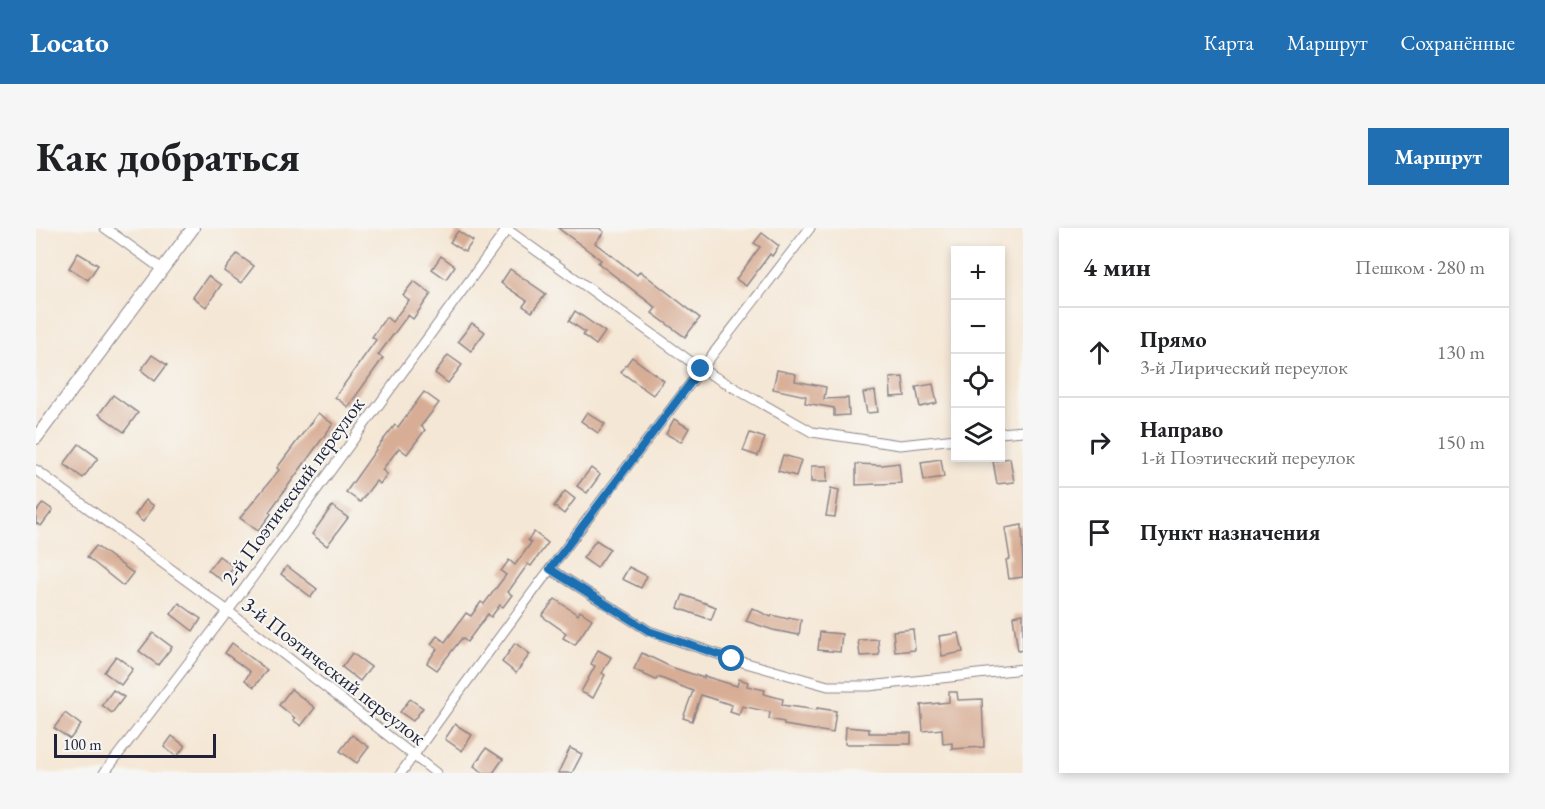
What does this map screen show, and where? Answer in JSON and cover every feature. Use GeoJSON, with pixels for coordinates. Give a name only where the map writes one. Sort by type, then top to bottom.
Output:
{"type":"FeatureCollection","features":[{"type":"Feature","properties":{"kind":"street"},"geometry":{"type":"LineString","coordinates":[[105,228],[162,269]]}},
{"type":"Feature","properties":{"kind":"street"},"geometry":{"type":"LineString","coordinates":[[36,438],[193,228]]}},
{"type":"Feature","properties":{"kind":"street"},"geometry":{"type":"LineString","coordinates":[[507,228],[701,369],[812,432],[900,445],[951,439]]}},
{"type":"Feature","properties":{"kind":"street","name":"2-й Поэтический переулок"},"geometry":{"type":"LineString","coordinates":[[104,773],[228,611],[507,228]]}},
{"type":"Feature","properties":{"kind":"street"},"geometry":{"type":"LineString","coordinates":[[400,773],[550,569],[810,228]]}},
{"type":"Feature","properties":{"kind":"street"},"geometry":{"type":"LineString","coordinates":[[1005,433],[1023,431]]}},
{"type":"Feature","properties":{"kind":"street","name":"3-й Поэтический переулок"},"geometry":{"type":"LineString","coordinates":[[36,470],[228,611],[436,773]]}},
{"type":"Feature","properties":{"kind":"street"},"geometry":{"type":"LineString","coordinates":[[550,569],[649,631],[732,659],[828,686],[869,686],[1023,669]]}},
{"type":"Feature","properties":{"kind":"building"},"geometry":{"type":"Polygon","coordinates":[[[558,228],[599,228],[604,232],[595,243],[637,275],[640,271],[700,318],[685,337],[652,313],[656,308],[598,263],[601,260],[558,228]]]}},
{"type":"Feature","properties":{"kind":"building"},"geometry":{"type":"Polygon","coordinates":[[[458,231],[473,241],[465,252],[450,242],[458,231]]]}},
{"type":"Feature","properties":{"kind":"building"},"geometry":{"type":"Polygon","coordinates":[[[762,233],[779,246],[772,256],[770,254],[746,286],[736,279],[760,247],[754,243],[762,233]]]}},
{"type":"Feature","properties":{"kind":"building"},"geometry":{"type":"Polygon","coordinates":[[[78,253],[98,265],[88,280],[69,268],[78,253]]]}},
{"type":"Feature","properties":{"kind":"building"},"geometry":{"type":"Polygon","coordinates":[[[237,254],[254,266],[241,283],[224,271],[237,254]]]}},
{"type":"Feature","properties":{"kind":"building"},"geometry":{"type":"Polygon","coordinates":[[[441,256],[455,266],[446,279],[432,269],[441,256]]]}},
{"type":"Feature","properties":{"kind":"building"},"geometry":{"type":"Polygon","coordinates":[[[510,269],[546,294],[532,312],[523,306],[527,301],[501,283],[510,269]]]}},
{"type":"Feature","properties":{"kind":"building"},"geometry":{"type":"Polygon","coordinates":[[[208,276],[221,285],[206,307],[193,297],[208,276]]]}},
{"type":"Feature","properties":{"kind":"building"},"geometry":{"type":"Polygon","coordinates":[[[414,281],[431,294],[413,319],[408,315],[378,355],[383,358],[348,407],[335,397],[376,340],[372,337],[386,317],[392,322],[409,300],[403,295],[414,281]]]}},
{"type":"Feature","properties":{"kind":"building"},"geometry":{"type":"Polygon","coordinates":[[[575,311],[605,332],[596,345],[583,335],[585,332],[569,321],[575,311]]]}},
{"type":"Feature","properties":{"kind":"building"},"geometry":{"type":"Polygon","coordinates":[[[472,323],[485,332],[471,351],[458,341],[472,323]]]}},
{"type":"Feature","properties":{"kind":"building"},"geometry":{"type":"Polygon","coordinates":[[[152,355],[167,365],[155,381],[141,370],[152,355]]]}},
{"type":"Feature","properties":{"kind":"building"},"geometry":{"type":"Polygon","coordinates":[[[448,355],[462,365],[448,383],[435,373],[448,355]]]}},
{"type":"Feature","properties":{"kind":"building"},"geometry":{"type":"Polygon","coordinates":[[[632,357],[664,381],[653,395],[621,372],[632,357]]]}},
{"type":"Feature","properties":{"kind":"building"},"geometry":{"type":"Polygon","coordinates":[[[777,370],[796,374],[795,381],[826,387],[824,399],[848,398],[849,415],[834,416],[834,408],[805,403],[806,396],[773,389],[777,370]]]}},
{"type":"Feature","properties":{"kind":"building"},"geometry":{"type":"Polygon","coordinates":[[[903,377],[905,396],[891,397],[890,378],[903,377]]]}},
{"type":"Feature","properties":{"kind":"building"},"geometry":{"type":"Polygon","coordinates":[[[933,384],[937,403],[920,407],[916,387],[933,384]]]}},
{"type":"Feature","properties":{"kind":"building"},"geometry":{"type":"Polygon","coordinates":[[[875,391],[878,412],[867,413],[863,393],[875,391]]]}},
{"type":"Feature","properties":{"kind":"building"},"geometry":{"type":"Polygon","coordinates":[[[424,392],[439,403],[421,426],[425,430],[407,454],[399,448],[382,470],[387,474],[380,484],[376,481],[360,502],[346,492],[380,444],[395,425],[398,427],[424,392]]]}},
{"type":"Feature","properties":{"kind":"building"},"geometry":{"type":"Polygon","coordinates":[[[113,395],[138,413],[124,432],[99,414],[113,395]]]}},
{"type":"Feature","properties":{"kind":"building"},"geometry":{"type":"Polygon","coordinates":[[[587,412],[605,424],[598,433],[581,421],[587,412]]]}},
{"type":"Feature","properties":{"kind":"building"},"geometry":{"type":"Polygon","coordinates":[[[318,413],[333,424],[269,512],[271,514],[258,531],[240,518],[279,470],[277,468],[318,413]]]}},
{"type":"Feature","properties":{"kind":"building"},"geometry":{"type":"Polygon","coordinates":[[[674,419],[689,428],[681,442],[666,434],[674,419]]]}},
{"type":"Feature","properties":{"kind":"building"},"geometry":{"type":"Polygon","coordinates":[[[750,433],[765,438],[758,456],[743,451],[750,433]]]}},
{"type":"Feature","properties":{"kind":"building"},"geometry":{"type":"Polygon","coordinates":[[[79,444],[98,458],[83,478],[64,464],[79,444]]]}},
{"type":"Feature","properties":{"kind":"building"},"geometry":{"type":"Polygon","coordinates":[[[783,455],[801,460],[796,476],[778,471],[783,455]]]}},
{"type":"Feature","properties":{"kind":"building"},"geometry":{"type":"Polygon","coordinates":[[[1010,458],[1014,482],[997,484],[993,462],[1005,462],[1005,459],[1010,458]]]}},
{"type":"Feature","properties":{"kind":"building"},"geometry":{"type":"Polygon","coordinates":[[[941,459],[944,477],[924,480],[921,462],[941,459]]]}},
{"type":"Feature","properties":{"kind":"building"},"geometry":{"type":"Polygon","coordinates":[[[899,463],[901,483],[856,485],[856,464],[899,463]]]}},
{"type":"Feature","properties":{"kind":"building"},"geometry":{"type":"Polygon","coordinates":[[[811,466],[827,466],[827,482],[811,482],[811,466]]]}},
{"type":"Feature","properties":{"kind":"building"},"geometry":{"type":"Polygon","coordinates":[[[591,468],[600,475],[587,493],[577,486],[591,468]]]}},
{"type":"Feature","properties":{"kind":"building"},"geometry":{"type":"Polygon","coordinates":[[[831,488],[839,490],[835,517],[826,516],[831,488]]]}},
{"type":"Feature","properties":{"kind":"building"},"geometry":{"type":"Polygon","coordinates":[[[565,491],[575,499],[564,514],[554,506],[565,491]]]}},
{"type":"Feature","properties":{"kind":"building"},"geometry":{"type":"Polygon","coordinates":[[[146,500],[154,506],[143,522],[135,515],[146,500]]]}},
{"type":"Feature","properties":{"kind":"building"},"geometry":{"type":"Polygon","coordinates":[[[43,503],[53,510],[41,526],[36,523],[36,512],[43,503]]]}},
{"type":"Feature","properties":{"kind":"building"},"geometry":{"type":"Polygon","coordinates":[[[332,506],[348,518],[327,546],[312,534],[332,506]]]}},
{"type":"Feature","properties":{"kind":"building"},"geometry":{"type":"Polygon","coordinates":[[[1022,525],[1023,577],[1009,579],[1006,560],[1010,559],[1005,528],[1022,525]]]}},
{"type":"Feature","properties":{"kind":"building"},"geometry":{"type":"Polygon","coordinates":[[[534,532],[548,543],[531,566],[528,564],[508,592],[512,595],[503,607],[500,605],[491,617],[488,614],[467,642],[462,638],[437,670],[427,663],[437,649],[431,644],[437,636],[445,642],[466,613],[471,616],[481,602],[484,604],[506,575],[501,571],[509,560],[515,565],[531,543],[528,540],[534,532]]]}},
{"type":"Feature","properties":{"kind":"building"},"geometry":{"type":"Polygon","coordinates":[[[596,540],[610,549],[597,568],[583,558],[596,540]]]}},
{"type":"Feature","properties":{"kind":"building"},"geometry":{"type":"Polygon","coordinates":[[[96,546],[133,573],[123,586],[87,557],[96,546]]]}},
{"type":"Feature","properties":{"kind":"building"},"geometry":{"type":"Polygon","coordinates":[[[219,556],[234,567],[223,581],[208,570],[219,556]]]}},
{"type":"Feature","properties":{"kind":"building"},"geometry":{"type":"Polygon","coordinates":[[[287,566],[317,589],[311,597],[281,574],[287,566]]]}},
{"type":"Feature","properties":{"kind":"building"},"geometry":{"type":"Polygon","coordinates":[[[629,567],[647,576],[641,588],[622,579],[629,567]]]}},
{"type":"Feature","properties":{"kind":"building"},"geometry":{"type":"Polygon","coordinates":[[[683,595],[716,607],[711,620],[678,608],[683,595]]]}},
{"type":"Feature","properties":{"kind":"building"},"geometry":{"type":"Polygon","coordinates":[[[555,599],[578,615],[580,611],[592,619],[575,645],[563,638],[566,633],[542,616],[555,599]]]}},
{"type":"Feature","properties":{"kind":"building"},"geometry":{"type":"Polygon","coordinates":[[[179,603],[201,619],[193,631],[171,614],[179,603]]]}},
{"type":"Feature","properties":{"kind":"building"},"geometry":{"type":"Polygon","coordinates":[[[752,608],[771,617],[772,615],[801,620],[799,635],[773,630],[746,621],[752,608]]]}},
{"type":"Feature","properties":{"kind":"building"},"geometry":{"type":"Polygon","coordinates":[[[1023,614],[1023,650],[1018,651],[1013,616],[1023,614]]]}},
{"type":"Feature","properties":{"kind":"building"},"geometry":{"type":"Polygon","coordinates":[[[913,629],[915,650],[895,652],[893,631],[913,629]]]}},
{"type":"Feature","properties":{"kind":"building"},"geometry":{"type":"Polygon","coordinates":[[[820,632],[842,634],[840,652],[818,650],[820,632]]]}},
{"type":"Feature","properties":{"kind":"building"},"geometry":{"type":"Polygon","coordinates":[[[153,633],[172,647],[158,665],[139,651],[153,633]]]}},
{"type":"Feature","properties":{"kind":"building"},"geometry":{"type":"Polygon","coordinates":[[[959,633],[963,652],[942,656],[939,636],[959,633]]]}},
{"type":"Feature","properties":{"kind":"building"},"geometry":{"type":"Polygon","coordinates":[[[878,639],[879,655],[860,656],[858,640],[878,639]]]}},
{"type":"Feature","properties":{"kind":"building"},"geometry":{"type":"Polygon","coordinates":[[[232,643],[267,670],[254,687],[245,680],[250,672],[225,653],[232,643]]]}},
{"type":"Feature","properties":{"kind":"building"},"geometry":{"type":"Polygon","coordinates":[[[515,643],[530,654],[516,673],[502,662],[515,643]]]}},
{"type":"Feature","properties":{"kind":"building"},"geometry":{"type":"Polygon","coordinates":[[[598,650],[611,657],[602,673],[605,675],[593,698],[581,692],[595,666],[591,664],[598,650]]]}},
{"type":"Feature","properties":{"kind":"building"},"geometry":{"type":"Polygon","coordinates":[[[352,653],[371,667],[360,681],[342,667],[352,653]]]}},
{"type":"Feature","properties":{"kind":"building"},"geometry":{"type":"Polygon","coordinates":[[[642,653],[671,667],[704,678],[704,676],[737,686],[739,679],[748,682],[747,686],[765,690],[764,694],[783,699],[782,705],[836,711],[833,733],[784,725],[784,722],[769,719],[770,712],[742,706],[739,715],[730,712],[732,705],[701,695],[692,721],[683,718],[693,691],[658,677],[656,680],[634,669],[642,653]]]}},
{"type":"Feature","properties":{"kind":"building"},"geometry":{"type":"Polygon","coordinates":[[[116,656],[133,669],[121,685],[104,672],[116,656]]]}},
{"type":"Feature","properties":{"kind":"building"},"geometry":{"type":"Polygon","coordinates":[[[291,689],[315,708],[301,726],[279,705],[291,689]]]}},
{"type":"Feature","properties":{"kind":"building"},"geometry":{"type":"Polygon","coordinates":[[[113,690],[124,697],[112,713],[102,705],[113,690]]]}},
{"type":"Feature","properties":{"kind":"building"},"geometry":{"type":"Polygon","coordinates":[[[949,692],[957,692],[958,700],[982,699],[984,747],[952,749],[952,743],[943,744],[942,729],[923,731],[921,705],[949,702],[949,692]]]}},
{"type":"Feature","properties":{"kind":"building"},"geometry":{"type":"Polygon","coordinates":[[[410,699],[423,708],[413,721],[400,712],[410,699]]]}},
{"type":"Feature","properties":{"kind":"building"},"geometry":{"type":"Polygon","coordinates":[[[65,713],[81,725],[70,739],[54,728],[65,713]]]}},
{"type":"Feature","properties":{"kind":"building"},"geometry":{"type":"Polygon","coordinates":[[[455,724],[472,735],[462,751],[445,739],[455,724]]]}},
{"type":"Feature","properties":{"kind":"building"},"geometry":{"type":"Polygon","coordinates":[[[846,727],[869,729],[869,733],[911,733],[911,744],[845,744],[846,727]]]}},
{"type":"Feature","properties":{"kind":"building"},"geometry":{"type":"Polygon","coordinates":[[[352,735],[369,747],[357,763],[340,751],[352,735]]]}},
{"type":"Feature","properties":{"kind":"building"},"geometry":{"type":"Polygon","coordinates":[[[172,736],[185,746],[177,757],[164,747],[172,736]]]}},
{"type":"Feature","properties":{"kind":"building"},"geometry":{"type":"Polygon","coordinates":[[[486,748],[503,759],[493,773],[484,773],[474,766],[486,748]]]}},
{"type":"Feature","properties":{"kind":"building"},"geometry":{"type":"Polygon","coordinates":[[[570,748],[582,754],[572,773],[558,773],[570,748]]]}},
{"type":"Feature","properties":{"kind":"route"},"geometry":{"type":"LineString","coordinates":[[701,369],[550,569],[649,631],[732,659]]}}]}
